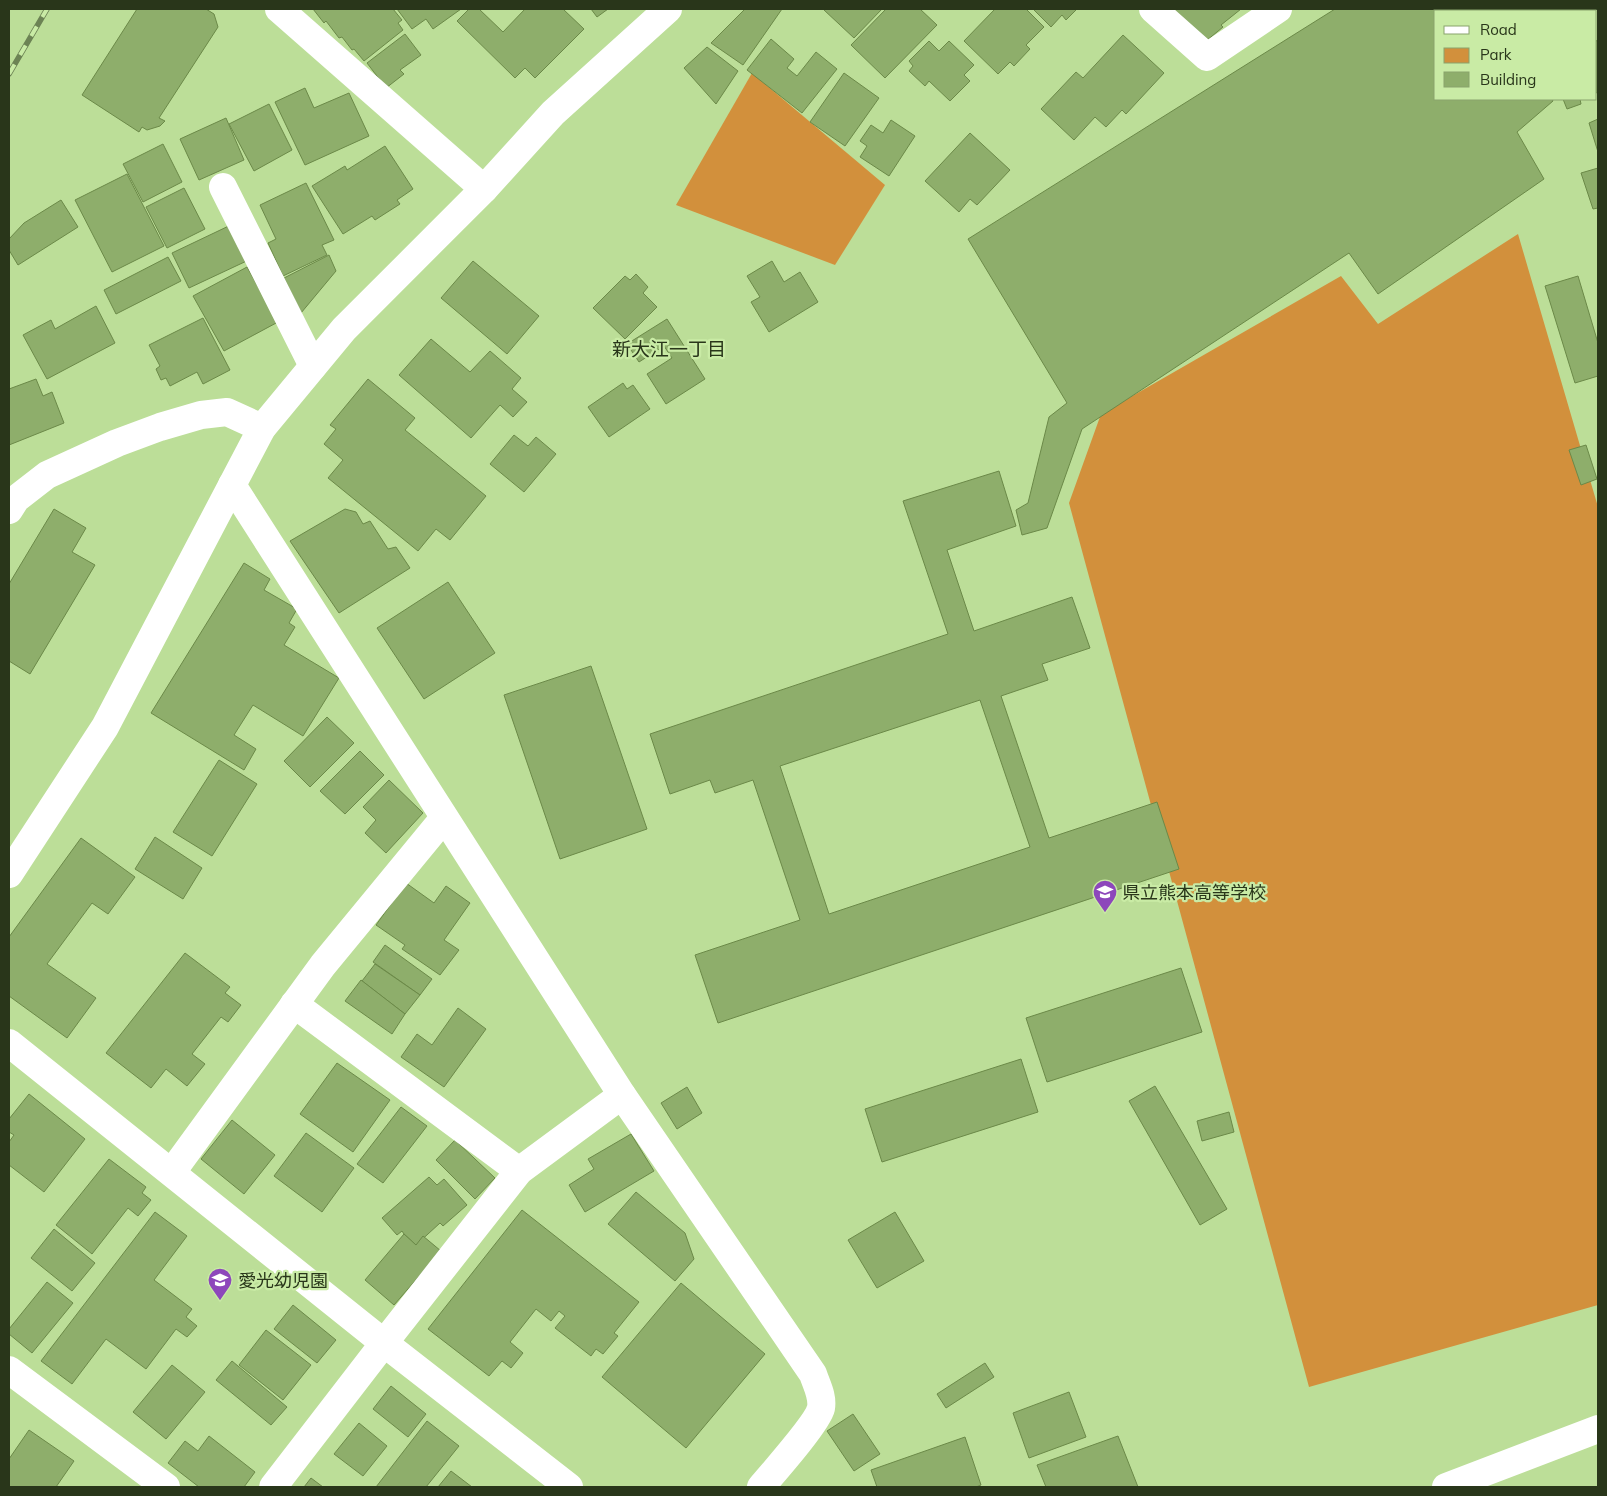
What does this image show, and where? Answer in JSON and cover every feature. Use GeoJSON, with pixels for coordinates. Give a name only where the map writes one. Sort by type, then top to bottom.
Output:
{"type":"FeatureCollection","features":[{"type":"Feature","properties":{"kind":"street"},"geometry":{"type":"LineString","coordinates":[[279,9],[484,188]]}},
{"type":"Feature","properties":{"kind":"street"},"geometry":{"type":"LineString","coordinates":[[9,874],[105,727],[262,428],[344,328],[484,188],[553,113],[668,9]]}},
{"type":"Feature","properties":{"kind":"street"},"geometry":{"type":"LineString","coordinates":[[1153,9],[1207,56],[1278,9]]}},
{"type":"Feature","properties":{"kind":"street"},"geometry":{"type":"LineString","coordinates":[[223,187],[313,366]]}},
{"type":"Feature","properties":{"kind":"street"},"geometry":{"type":"LineString","coordinates":[[9,510],[16,499],[19,483],[47,476],[109,446],[160,427],[201,415],[227,412],[262,428]]}},
{"type":"Feature","properties":{"kind":"street"},"geometry":{"type":"LineString","coordinates":[[232,485],[622,1095],[813,1374],[821,1395],[821,1410],[762,1487]]}},
{"type":"Feature","properties":{"kind":"street"},"geometry":{"type":"LineString","coordinates":[[172,1172],[323,965],[444,818]]}},
{"type":"Feature","properties":{"kind":"street"},"geometry":{"type":"LineString","coordinates":[[294,1004],[519,1171]]}},
{"type":"Feature","properties":{"kind":"street"},"geometry":{"type":"LineString","coordinates":[[9,1043],[569,1487]]}},
{"type":"Feature","properties":{"kind":"street"},"geometry":{"type":"LineString","coordinates":[[274,1487],[384,1342],[519,1171],[622,1095]]}},
{"type":"Feature","properties":{"kind":"street"},"geometry":{"type":"LineString","coordinates":[[9,1370],[166,1487]]}},
{"type":"Feature","properties":{"kind":"street"},"geometry":{"type":"LineString","coordinates":[[1446,1487],[1598,1429]]}},
{"type":"Feature","properties":{"kind":"green space"},"geometry":{"type":"Polygon","coordinates":[[[752,73],[885,185],[835,265],[676,205],[752,73]]]}},
{"type":"Feature","properties":{"kind":"green space"},"geometry":{"type":"Polygon","coordinates":[[[1518,234],[1598,507],[1598,1305],[1309,1387],[1069,503],[1101,414],[1341,276],[1378,324],[1518,234]]]}},
{"type":"Feature","properties":{"kind":"building"},"geometry":{"type":"Polygon","coordinates":[[[137,9],[206,9],[214,14],[218,27],[159,118],[165,121],[160,126],[147,130],[142,127],[139,132],[82,95],[137,9]]]}},
{"type":"Feature","properties":{"kind":"building"},"geometry":{"type":"Polygon","coordinates":[[[313,9],[393,9],[402,20],[398,23],[403,30],[364,61],[342,37],[339,38],[326,21],[324,23],[313,9]]]}},
{"type":"Feature","properties":{"kind":"building"},"geometry":{"type":"Polygon","coordinates":[[[397,9],[461,9],[433,29],[426,19],[412,29],[397,9]]]}},
{"type":"Feature","properties":{"kind":"building"},"geometry":{"type":"Polygon","coordinates":[[[469,9],[479,9],[503,32],[525,9],[563,9],[584,29],[535,78],[525,68],[515,78],[457,21],[469,9]]]}},
{"type":"Feature","properties":{"kind":"building"},"geometry":{"type":"Polygon","coordinates":[[[591,9],[608,9],[597,17],[591,9]]]}},
{"type":"Feature","properties":{"kind":"building"},"geometry":{"type":"Polygon","coordinates":[[[745,9],[782,9],[743,65],[711,43],[745,9]]]}},
{"type":"Feature","properties":{"kind":"building"},"geometry":{"type":"Polygon","coordinates":[[[825,9],[882,9],[854,38],[825,9]]]}},
{"type":"Feature","properties":{"kind":"building"},"geometry":{"type":"Polygon","coordinates":[[[886,9],[920,9],[937,25],[885,78],[851,45],[886,9]]]}},
{"type":"Feature","properties":{"kind":"building"},"geometry":{"type":"Polygon","coordinates":[[[995,9],[1026,9],[1044,27],[1026,45],[1030,49],[1014,66],[1010,62],[998,74],[964,41],[995,9]]]}},
{"type":"Feature","properties":{"kind":"building"},"geometry":{"type":"Polygon","coordinates":[[[1033,9],[1077,9],[1066,20],[1062,15],[1051,27],[1033,9]]]}},
{"type":"Feature","properties":{"kind":"building"},"geometry":{"type":"Polygon","coordinates":[[[1169,9],[1241,9],[1221,25],[1223,27],[1200,46],[1169,9]]]}},
{"type":"Feature","properties":{"kind":"building"},"geometry":{"type":"Polygon","coordinates":[[[1335,9],[1492,9],[1434,10],[1434,100],[1553,101],[1517,132],[1544,179],[1378,294],[1349,253],[1082,429],[1047,528],[1022,535],[1016,510],[1028,503],[1049,417],[1067,403],[968,239],[1335,9]]]}},
{"type":"Feature","properties":{"kind":"building"},"geometry":{"type":"Polygon","coordinates":[[[1533,9],[1585,9],[1585,10],[1533,9]]]}},
{"type":"Feature","properties":{"kind":"building"},"geometry":{"type":"Polygon","coordinates":[[[405,34],[421,55],[400,70],[404,74],[386,88],[367,63],[405,34]]]}},
{"type":"Feature","properties":{"kind":"building"},"geometry":{"type":"Polygon","coordinates":[[[1123,35],[1164,73],[1126,114],[1122,110],[1106,127],[1095,117],[1074,140],[1041,109],[1076,72],[1083,78],[1123,35]]]}},
{"type":"Feature","properties":{"kind":"building"},"geometry":{"type":"Polygon","coordinates":[[[771,39],[794,59],[787,68],[797,76],[816,52],[837,69],[802,113],[747,70],[771,39]]]}},
{"type":"Feature","properties":{"kind":"building"},"geometry":{"type":"Polygon","coordinates":[[[929,41],[939,51],[949,41],[974,65],[964,75],[970,81],[950,101],[929,81],[925,86],[909,71],[913,66],[909,61],[929,41]]]}},
{"type":"Feature","properties":{"kind":"building"},"geometry":{"type":"Polygon","coordinates":[[[1597,42],[1598,43],[1597,92],[1597,42]]]}},
{"type":"Feature","properties":{"kind":"building"},"geometry":{"type":"Polygon","coordinates":[[[707,47],[738,71],[716,104],[684,68],[707,47]]]}},
{"type":"Feature","properties":{"kind":"building"},"geometry":{"type":"Polygon","coordinates":[[[844,73],[879,98],[845,146],[810,122],[844,73]]]}},
{"type":"Feature","properties":{"kind":"building"},"geometry":{"type":"Polygon","coordinates":[[[305,88],[314,108],[349,93],[369,136],[305,165],[275,102],[305,88]]]}},
{"type":"Feature","properties":{"kind":"building"},"geometry":{"type":"Polygon","coordinates":[[[1563,100],[1580,100],[1581,104],[1567,109],[1563,100]]]}},
{"type":"Feature","properties":{"kind":"building"},"geometry":{"type":"Polygon","coordinates":[[[269,104],[292,150],[254,171],[229,124],[269,104]]]}},
{"type":"Feature","properties":{"kind":"building"},"geometry":{"type":"Polygon","coordinates":[[[226,118],[244,160],[199,180],[180,139],[226,118]]]}},
{"type":"Feature","properties":{"kind":"building"},"geometry":{"type":"Polygon","coordinates":[[[1598,119],[1598,152],[1589,123],[1598,119]]]}},
{"type":"Feature","properties":{"kind":"building"},"geometry":{"type":"Polygon","coordinates":[[[891,120],[915,136],[889,176],[860,157],[867,146],[860,141],[871,125],[883,133],[891,120]]]}},
{"type":"Feature","properties":{"kind":"building"},"geometry":{"type":"Polygon","coordinates":[[[970,133],[1010,170],[977,205],[970,199],[959,212],[925,181],[970,133]]]}},
{"type":"Feature","properties":{"kind":"building"},"geometry":{"type":"Polygon","coordinates":[[[163,144],[182,182],[143,202],[123,164],[163,144]]]}},
{"type":"Feature","properties":{"kind":"building"},"geometry":{"type":"Polygon","coordinates":[[[385,146],[413,189],[397,200],[400,204],[375,220],[372,216],[343,234],[312,186],[345,166],[347,170],[385,146]]]}},
{"type":"Feature","properties":{"kind":"building"},"geometry":{"type":"Polygon","coordinates":[[[1598,168],[1598,208],[1593,209],[1581,173],[1598,168]]]}},
{"type":"Feature","properties":{"kind":"building"},"geometry":{"type":"Polygon","coordinates":[[[127,174],[164,246],[112,272],[75,200],[127,174]]]}},
{"type":"Feature","properties":{"kind":"building"},"geometry":{"type":"Polygon","coordinates":[[[306,183],[334,240],[322,245],[327,255],[283,276],[268,243],[276,239],[260,205],[306,183]]]}},
{"type":"Feature","properties":{"kind":"building"},"geometry":{"type":"Polygon","coordinates":[[[184,188],[205,229],[167,248],[146,207],[184,188]]]}},
{"type":"Feature","properties":{"kind":"building"},"geometry":{"type":"Polygon","coordinates":[[[61,200],[78,227],[18,265],[9,250],[9,239],[24,223],[61,200]]]}},
{"type":"Feature","properties":{"kind":"building"},"geometry":{"type":"Polygon","coordinates":[[[235,223],[253,258],[189,288],[172,253],[235,223]]]}},
{"type":"Feature","properties":{"kind":"building"},"geometry":{"type":"Polygon","coordinates":[[[329,255],[336,271],[301,313],[284,278],[329,255]]]}},
{"type":"Feature","properties":{"kind":"building"},"geometry":{"type":"Polygon","coordinates":[[[168,257],[181,281],[116,314],[104,290],[168,257]]]}},
{"type":"Feature","properties":{"kind":"building"},"geometry":{"type":"Polygon","coordinates":[[[473,261],[539,316],[507,354],[441,298],[473,261]]]}},
{"type":"Feature","properties":{"kind":"building"},"geometry":{"type":"Polygon","coordinates":[[[772,261],[784,282],[800,272],[818,302],[769,332],[751,302],[760,297],[747,276],[772,261]]]}},
{"type":"Feature","properties":{"kind":"building"},"geometry":{"type":"Polygon","coordinates":[[[247,267],[278,322],[224,351],[193,296],[247,267]]]}},
{"type":"Feature","properties":{"kind":"building"},"geometry":{"type":"Polygon","coordinates":[[[636,274],[648,287],[643,293],[657,307],[625,339],[593,308],[625,276],[630,280],[636,274]]]}},
{"type":"Feature","properties":{"kind":"building"},"geometry":{"type":"Polygon","coordinates":[[[1578,276],[1598,343],[1598,376],[1575,383],[1545,286],[1578,276]]]}},
{"type":"Feature","properties":{"kind":"building"},"geometry":{"type":"Polygon","coordinates":[[[96,306],[115,343],[47,379],[23,335],[51,320],[55,329],[96,306]]]}},
{"type":"Feature","properties":{"kind":"building"},"geometry":{"type":"Polygon","coordinates":[[[203,318],[230,370],[203,384],[197,372],[170,386],[166,378],[161,380],[156,369],[160,366],[149,345],[203,318]]]}},
{"type":"Feature","properties":{"kind":"building"},"geometry":{"type":"Polygon","coordinates":[[[667,319],[705,379],[666,404],[647,374],[672,358],[664,346],[639,362],[627,344],[667,319]]]}},
{"type":"Feature","properties":{"kind":"building"},"geometry":{"type":"Polygon","coordinates":[[[431,339],[470,372],[490,351],[521,378],[512,389],[527,402],[513,417],[500,405],[471,438],[399,375],[431,339]]]}},
{"type":"Feature","properties":{"kind":"building"},"geometry":{"type":"Polygon","coordinates":[[[36,379],[43,396],[52,392],[64,423],[9,445],[9,389],[36,379]]]}},
{"type":"Feature","properties":{"kind":"building"},"geometry":{"type":"Polygon","coordinates":[[[368,379],[415,418],[405,430],[486,496],[450,540],[436,529],[418,551],[328,478],[343,460],[324,444],[336,429],[330,425],[368,379]]]}},
{"type":"Feature","properties":{"kind":"building"},"geometry":{"type":"Polygon","coordinates":[[[623,383],[627,389],[633,385],[650,409],[609,437],[588,407],[623,383]]]}},
{"type":"Feature","properties":{"kind":"building"},"geometry":{"type":"Polygon","coordinates":[[[514,435],[528,446],[536,437],[556,454],[524,492],[490,464],[514,435]]]}},
{"type":"Feature","properties":{"kind":"building"},"geometry":{"type":"Polygon","coordinates":[[[1586,445],[1597,479],[1581,485],[1569,450],[1586,445]]]}},
{"type":"Feature","properties":{"kind":"building"},"geometry":{"type":"Polygon","coordinates":[[[999,471],[1016,526],[947,550],[974,631],[1072,597],[1090,648],[1042,664],[1048,680],[1001,696],[1049,838],[1157,802],[1179,869],[718,1023],[695,955],[800,920],[753,780],[715,793],[710,780],[670,794],[650,734],[948,634],[903,501],[999,471]],[[980,700],[780,766],[829,914],[1030,847],[980,700]]]}},
{"type":"Feature","properties":{"kind":"building"},"geometry":{"type":"Polygon","coordinates":[[[54,509],[86,528],[72,552],[95,565],[30,674],[9,661],[9,584],[54,509]]]}},
{"type":"Feature","properties":{"kind":"building"},"geometry":{"type":"Polygon","coordinates":[[[345,509],[356,512],[363,524],[370,521],[388,549],[396,547],[410,568],[339,613],[290,541],[345,509]]]}},
{"type":"Feature","properties":{"kind":"building"},"geometry":{"type":"Polygon","coordinates":[[[244,563],[270,579],[264,590],[297,609],[289,623],[295,627],[284,645],[339,678],[303,736],[253,705],[234,735],[256,749],[244,770],[151,713],[244,563]]]}},
{"type":"Feature","properties":{"kind":"building"},"geometry":{"type":"Polygon","coordinates":[[[448,582],[495,653],[424,699],[377,628],[448,582]]]}},
{"type":"Feature","properties":{"kind":"building"},"geometry":{"type":"Polygon","coordinates":[[[591,666],[647,829],[560,859],[504,695],[591,666]]]}},
{"type":"Feature","properties":{"kind":"building"},"geometry":{"type":"Polygon","coordinates":[[[327,717],[354,743],[310,787],[284,761],[327,717]]]}},
{"type":"Feature","properties":{"kind":"building"},"geometry":{"type":"Polygon","coordinates":[[[360,751],[384,775],[345,814],[320,791],[360,751]]]}},
{"type":"Feature","properties":{"kind":"building"},"geometry":{"type":"Polygon","coordinates":[[[219,760],[257,784],[212,856],[173,832],[219,760]]]}},
{"type":"Feature","properties":{"kind":"building"},"geometry":{"type":"Polygon","coordinates":[[[389,780],[423,813],[386,853],[365,833],[376,820],[363,807],[389,780]]]}},
{"type":"Feature","properties":{"kind":"building"},"geometry":{"type":"Polygon","coordinates":[[[155,837],[202,868],[183,899],[135,869],[155,837]]]}},
{"type":"Feature","properties":{"kind":"building"},"geometry":{"type":"Polygon","coordinates":[[[81,838],[135,877],[108,914],[92,903],[47,964],[96,998],[67,1038],[9,996],[9,937],[81,838]]]}},
{"type":"Feature","properties":{"kind":"building"},"geometry":{"type":"Polygon","coordinates":[[[406,883],[434,903],[446,886],[470,903],[444,940],[459,950],[440,975],[402,949],[405,945],[376,925],[406,883]]]}},
{"type":"Feature","properties":{"kind":"building"},"geometry":{"type":"Polygon","coordinates":[[[385,945],[432,979],[420,995],[373,962],[385,945]]]}},
{"type":"Feature","properties":{"kind":"building"},"geometry":{"type":"Polygon","coordinates":[[[185,953],[230,987],[225,993],[241,1005],[228,1022],[221,1017],[192,1054],[205,1064],[187,1086],[166,1069],[151,1088],[106,1053],[185,953]]]}},
{"type":"Feature","properties":{"kind":"building"},"geometry":{"type":"Polygon","coordinates":[[[375,964],[420,995],[405,1014],[362,981],[375,964]]]}},
{"type":"Feature","properties":{"kind":"building"},"geometry":{"type":"Polygon","coordinates":[[[1181,968],[1202,1032],[1047,1082],[1026,1018],[1181,968]]]}},
{"type":"Feature","properties":{"kind":"building"},"geometry":{"type":"Polygon","coordinates":[[[361,980],[405,1014],[392,1034],[345,1001],[361,980]]]}},
{"type":"Feature","properties":{"kind":"building"},"geometry":{"type":"Polygon","coordinates":[[[458,1008],[486,1029],[444,1087],[401,1057],[417,1034],[432,1045],[458,1008]]]}},
{"type":"Feature","properties":{"kind":"building"},"geometry":{"type":"Polygon","coordinates":[[[1021,1059],[1038,1112],[882,1162],[865,1109],[1021,1059]]]}},
{"type":"Feature","properties":{"kind":"building"},"geometry":{"type":"Polygon","coordinates":[[[337,1063],[390,1100],[353,1152],[300,1114],[337,1063]]]}},
{"type":"Feature","properties":{"kind":"building"},"geometry":{"type":"Polygon","coordinates":[[[1155,1086],[1227,1209],[1200,1225],[1129,1101],[1155,1086]]]}},
{"type":"Feature","properties":{"kind":"building"},"geometry":{"type":"Polygon","coordinates":[[[687,1087],[702,1113],[677,1129],[661,1103],[687,1087]]]}},
{"type":"Feature","properties":{"kind":"building"},"geometry":{"type":"Polygon","coordinates":[[[29,1094],[85,1139],[44,1192],[9,1165],[9,1142],[14,1135],[9,1132],[9,1119],[29,1094]]]}},
{"type":"Feature","properties":{"kind":"building"},"geometry":{"type":"Polygon","coordinates":[[[401,1107],[427,1126],[383,1183],[357,1164],[401,1107]]]}},
{"type":"Feature","properties":{"kind":"building"},"geometry":{"type":"Polygon","coordinates":[[[1229,1112],[1234,1132],[1202,1141],[1197,1121],[1229,1112]]]}},
{"type":"Feature","properties":{"kind":"building"},"geometry":{"type":"Polygon","coordinates":[[[232,1120],[275,1155],[244,1194],[201,1159],[232,1120]]]}},
{"type":"Feature","properties":{"kind":"building"},"geometry":{"type":"Polygon","coordinates":[[[306,1133],[354,1168],[322,1212],[274,1176],[306,1133]]]}},
{"type":"Feature","properties":{"kind":"building"},"geometry":{"type":"Polygon","coordinates":[[[631,1134],[654,1171],[585,1212],[569,1185],[594,1169],[588,1159],[631,1134]]]}},
{"type":"Feature","properties":{"kind":"building"},"geometry":{"type":"Polygon","coordinates":[[[455,1140],[495,1178],[475,1199],[436,1160],[455,1140]]]}},
{"type":"Feature","properties":{"kind":"building"},"geometry":{"type":"Polygon","coordinates":[[[109,1159],[146,1187],[142,1193],[151,1200],[138,1216],[128,1208],[92,1254],[56,1225],[109,1159]]]}},
{"type":"Feature","properties":{"kind":"building"},"geometry":{"type":"Polygon","coordinates":[[[429,1177],[437,1185],[444,1179],[467,1205],[443,1226],[440,1223],[416,1245],[402,1231],[397,1235],[382,1218],[429,1177]]]}},
{"type":"Feature","properties":{"kind":"building"},"geometry":{"type":"Polygon","coordinates":[[[636,1192],[685,1233],[694,1259],[675,1281],[608,1224],[636,1192]]]}},
{"type":"Feature","properties":{"kind":"building"},"geometry":{"type":"Polygon","coordinates":[[[522,1210],[639,1302],[614,1333],[618,1336],[603,1354],[596,1349],[591,1356],[555,1328],[565,1316],[559,1311],[551,1321],[536,1309],[510,1342],[523,1353],[511,1368],[502,1361],[489,1376],[428,1329],[522,1210]]]}},
{"type":"Feature","properties":{"kind":"building"},"geometry":{"type":"Polygon","coordinates":[[[155,1212],[187,1236],[154,1280],[192,1309],[186,1317],[197,1326],[187,1337],[176,1329],[146,1369],[106,1339],[72,1384],[41,1361],[155,1212]]]}},
{"type":"Feature","properties":{"kind":"building"},"geometry":{"type":"Polygon","coordinates":[[[895,1212],[924,1261],[877,1288],[848,1240],[895,1212]]]}},
{"type":"Feature","properties":{"kind":"building"},"geometry":{"type":"Polygon","coordinates":[[[54,1229],[95,1263],[72,1291],[31,1258],[54,1229]]]}},
{"type":"Feature","properties":{"kind":"building"},"geometry":{"type":"Polygon","coordinates":[[[404,1234],[416,1245],[423,1236],[441,1251],[394,1305],[365,1280],[404,1234]]]}},
{"type":"Feature","properties":{"kind":"building"},"geometry":{"type":"Polygon","coordinates":[[[47,1282],[73,1303],[32,1353],[9,1334],[9,1329],[47,1282]]]}},
{"type":"Feature","properties":{"kind":"building"},"geometry":{"type":"Polygon","coordinates":[[[681,1283],[765,1354],[686,1448],[602,1377],[681,1283]]]}},
{"type":"Feature","properties":{"kind":"building"},"geometry":{"type":"Polygon","coordinates":[[[293,1305],[336,1340],[317,1363],[274,1329],[293,1305]]]}},
{"type":"Feature","properties":{"kind":"building"},"geometry":{"type":"Polygon","coordinates":[[[266,1330],[311,1365],[283,1400],[239,1365],[266,1330]]]}},
{"type":"Feature","properties":{"kind":"building"},"geometry":{"type":"Polygon","coordinates":[[[232,1361],[287,1407],[271,1425],[216,1380],[232,1361]]]}},
{"type":"Feature","properties":{"kind":"building"},"geometry":{"type":"Polygon","coordinates":[[[985,1363],[994,1377],[946,1408],[937,1394],[985,1363]]]}},
{"type":"Feature","properties":{"kind":"building"},"geometry":{"type":"Polygon","coordinates":[[[172,1365],[205,1392],[166,1439],[133,1412],[172,1365]]]}},
{"type":"Feature","properties":{"kind":"building"},"geometry":{"type":"Polygon","coordinates":[[[391,1386],[426,1414],[408,1437],[373,1409],[391,1386]]]}},
{"type":"Feature","properties":{"kind":"building"},"geometry":{"type":"Polygon","coordinates":[[[1069,1392],[1086,1437],[1029,1458],[1013,1413],[1069,1392]]]}},
{"type":"Feature","properties":{"kind":"building"},"geometry":{"type":"Polygon","coordinates":[[[853,1414],[880,1454],[854,1471],[827,1431],[853,1414]]]}},
{"type":"Feature","properties":{"kind":"building"},"geometry":{"type":"Polygon","coordinates":[[[427,1421],[459,1446],[426,1487],[376,1487],[427,1421]]]}},
{"type":"Feature","properties":{"kind":"building"},"geometry":{"type":"Polygon","coordinates":[[[359,1423],[387,1446],[363,1476],[334,1454],[359,1423]]]}},
{"type":"Feature","properties":{"kind":"building"},"geometry":{"type":"Polygon","coordinates":[[[29,1430],[74,1461],[56,1487],[9,1487],[9,1459],[29,1430]]]}},
{"type":"Feature","properties":{"kind":"building"},"geometry":{"type":"Polygon","coordinates":[[[209,1436],[255,1472],[244,1487],[199,1487],[168,1463],[185,1441],[198,1451],[209,1436]]]}},
{"type":"Feature","properties":{"kind":"building"},"geometry":{"type":"Polygon","coordinates":[[[1118,1436],[1138,1487],[1046,1487],[1037,1465],[1118,1436]]]}},
{"type":"Feature","properties":{"kind":"building"},"geometry":{"type":"Polygon","coordinates":[[[965,1437],[981,1485],[976,1487],[877,1487],[871,1470],[965,1437]]]}},
{"type":"Feature","properties":{"kind":"building"},"geometry":{"type":"Polygon","coordinates":[[[451,1471],[472,1487],[438,1487],[451,1471]]]}},
{"type":"Feature","properties":{"kind":"building"},"geometry":{"type":"Polygon","coordinates":[[[311,1478],[323,1487],[304,1487],[311,1478]]]}},
{"type":"Feature","properties":{"kind":"railway"},"geometry":{"type":"LineString","coordinates":[[9,74],[47,9]]}},
{"type":"Feature","properties":{"kind":"place","name":"県立熊本高等学校"},"geometry":{"type":"Point","coordinates":[1105,913]}},
{"type":"Feature","properties":{"kind":"place","name":"愛光幼児園"},"geometry":{"type":"Point","coordinates":[220,1301]}},
{"type":"Feature","properties":{"kind":"district","name":"新大江一丁目"},"geometry":{"type":"Point","coordinates":[669,349]}}]}
